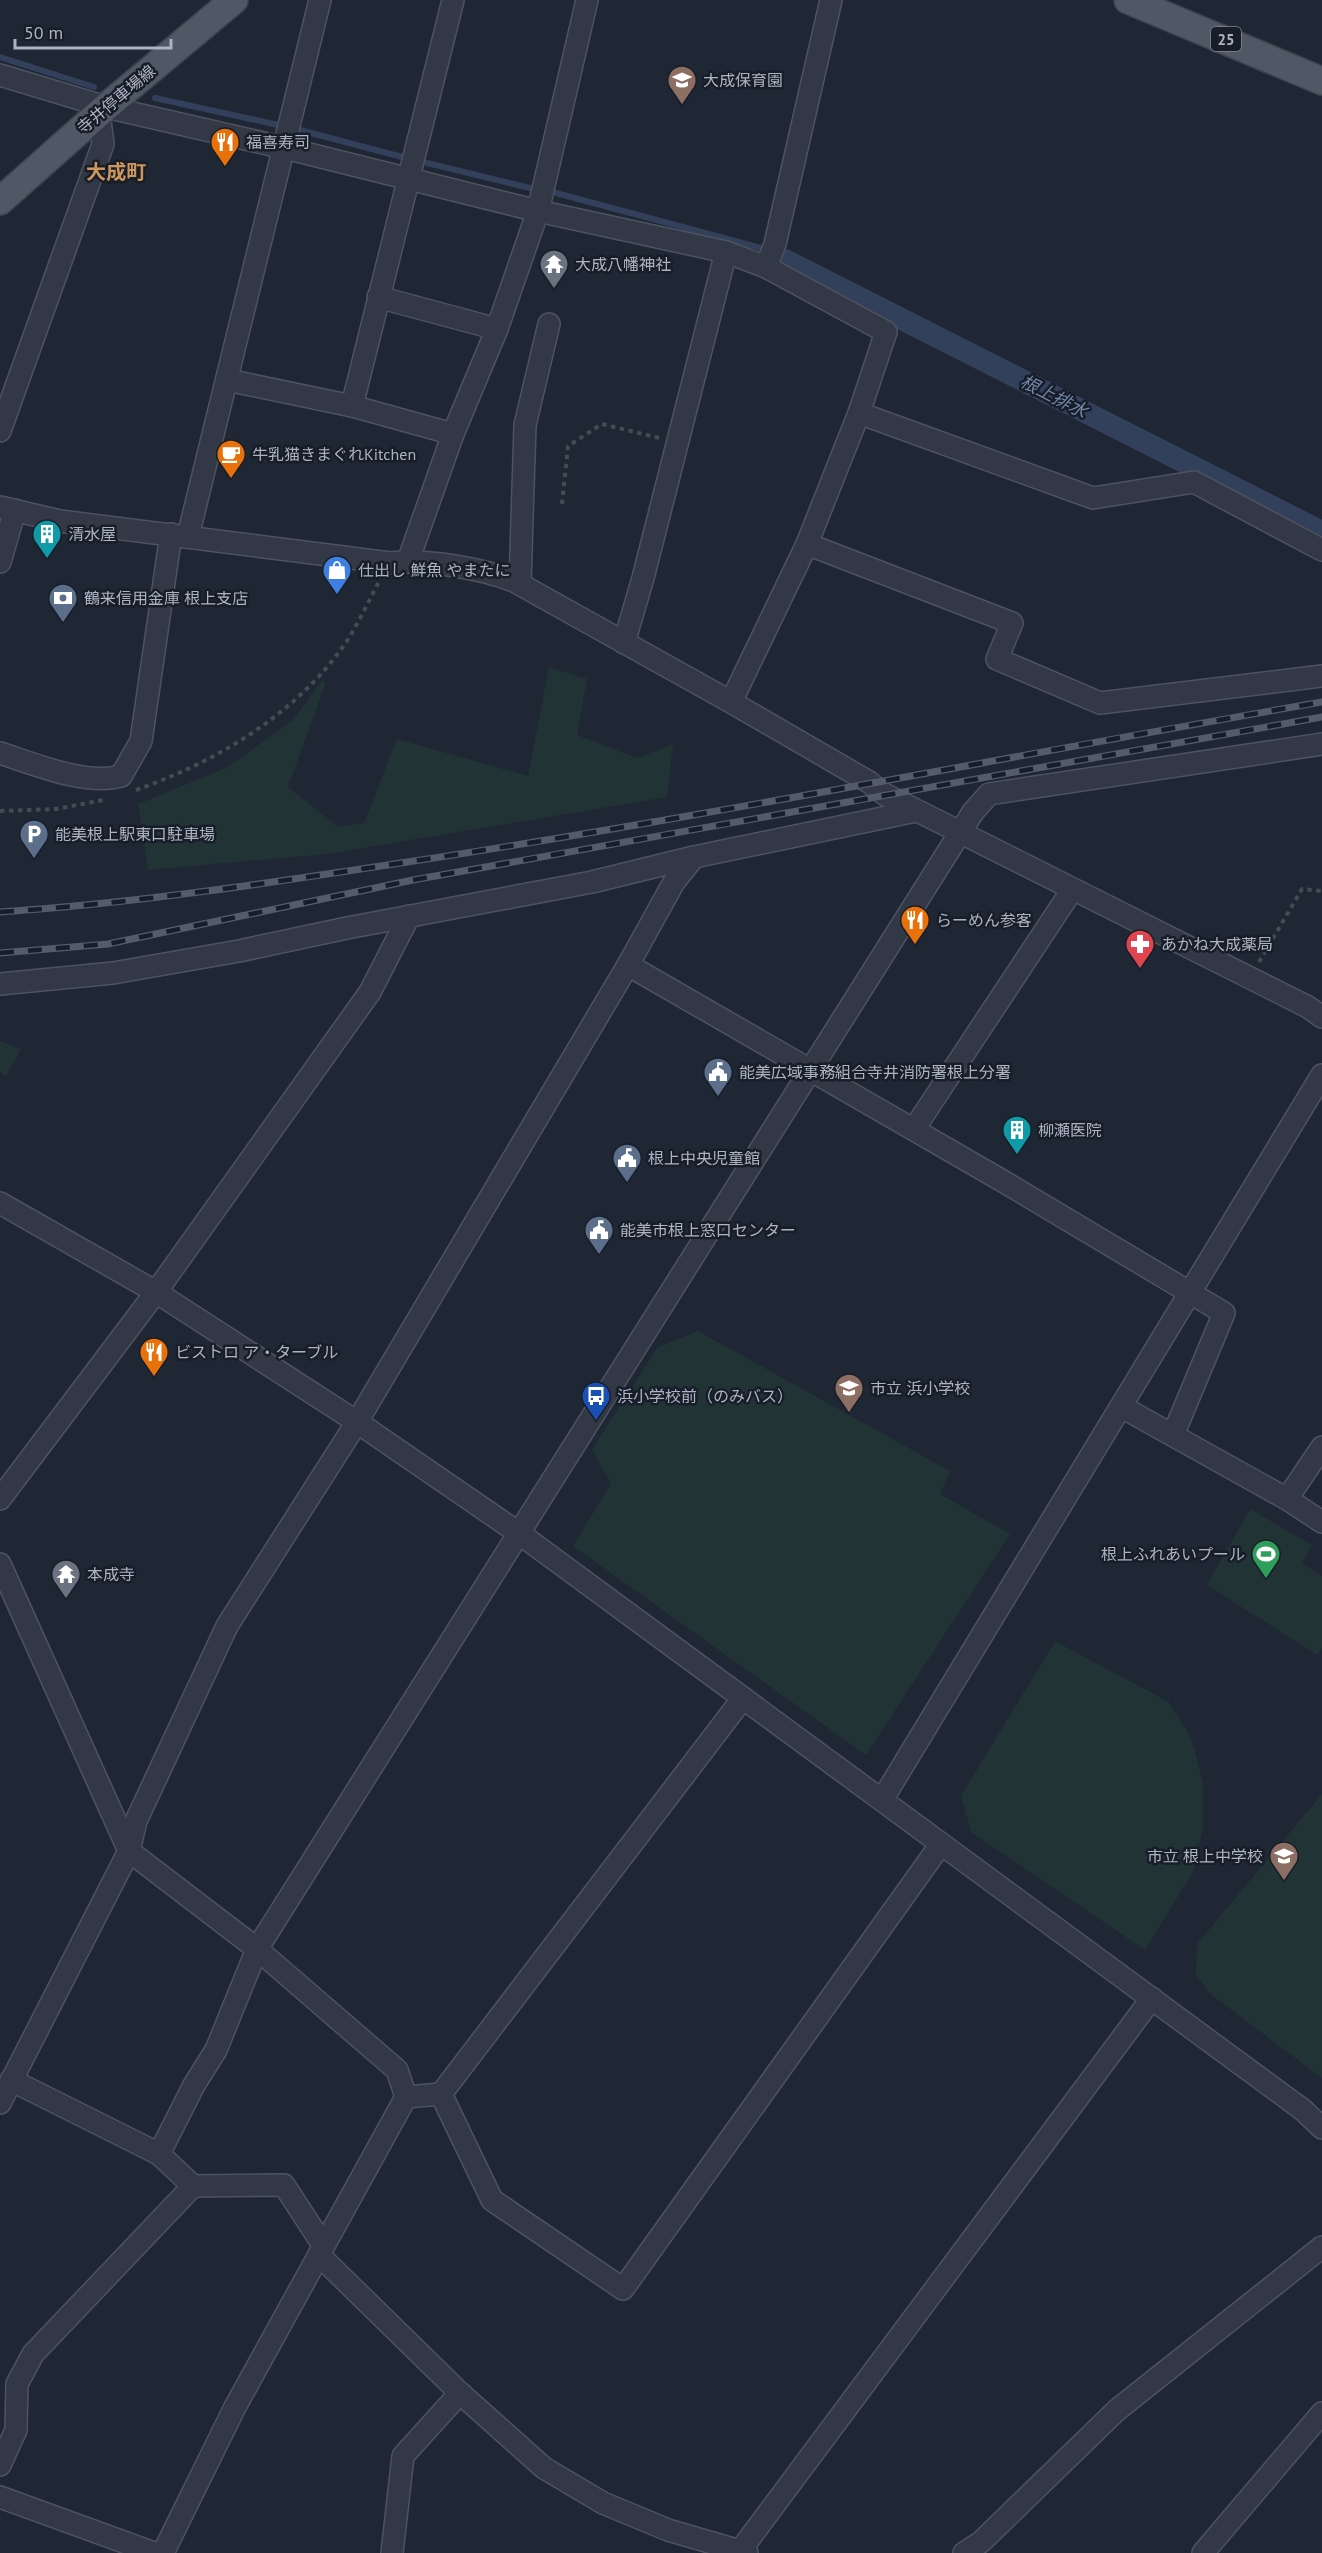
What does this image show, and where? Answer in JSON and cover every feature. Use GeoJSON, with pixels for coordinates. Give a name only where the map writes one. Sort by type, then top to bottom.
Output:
{"type":"FeatureCollection","features":[{"type":"Feature","properties":{"kind":"main road","name":"寺井停車場線"},"geometry":{"type":"LineString","coordinates":[[0,201],[102,110],[234,0]]}},
{"type":"Feature","properties":{"kind":"main road","name":"25"},"geometry":{"type":"LineString","coordinates":[[1128,0],[1322,81]]}},
{"type":"Feature","properties":{"kind":"street"},"geometry":{"type":"LineString","coordinates":[[0,753],[53,770],[106,780],[121,776],[141,741],[179,535],[227,380],[320,0]]}},
{"type":"Feature","properties":{"kind":"street"},"geometry":{"type":"LineString","coordinates":[[352,406],[453,0]]}},
{"type":"Feature","properties":{"kind":"street"},"geometry":{"type":"LineString","coordinates":[[399,562],[497,329],[538,211],[587,0]]}},
{"type":"Feature","properties":{"kind":"street"},"geometry":{"type":"LineString","coordinates":[[766,267],[775,244],[831,0]]}},
{"type":"Feature","properties":{"kind":"street"},"geometry":{"type":"LineString","coordinates":[[0,75],[102,110],[285,148],[538,211],[726,252],[766,267],[886,332],[859,413],[807,544],[731,702]]}},
{"type":"Feature","properties":{"kind":"street"},"geometry":{"type":"LineString","coordinates":[[0,430],[103,144],[102,110]]}},
{"type":"Feature","properties":{"kind":"street"},"geometry":{"type":"LineString","coordinates":[[624,643],[726,252]]}},
{"type":"Feature","properties":{"kind":"street"},"geometry":{"type":"LineString","coordinates":[[378,297],[497,329]]}},
{"type":"Feature","properties":{"kind":"street"},"geometry":{"type":"LineString","coordinates":[[520,584],[525,425],[549,324]]}},
{"type":"Feature","properties":{"kind":"street"},"geometry":{"type":"LineString","coordinates":[[227,380],[352,406],[453,434]]}},
{"type":"Feature","properties":{"kind":"street"},"geometry":{"type":"LineString","coordinates":[[859,413],[1093,498],[1194,482],[1322,550]]}},
{"type":"Feature","properties":{"kind":"street"},"geometry":{"type":"LineString","coordinates":[[0,562],[7,508],[60,521],[495,574],[520,584],[731,702],[869,782],[884,794],[959,834],[1308,1007],[1322,1017]]}},
{"type":"Feature","properties":{"kind":"street"},"geometry":{"type":"LineString","coordinates":[[807,544],[1012,623],[997,659],[1100,703],[1322,676]]}},
{"type":"Feature","properties":{"kind":"street"},"geometry":{"type":"LineString","coordinates":[[159,2154],[194,2085],[216,2050],[257,1949],[973,812],[989,794],[1322,744]]}},
{"type":"Feature","properties":{"kind":"street"},"geometry":{"type":"LineString","coordinates":[[0,984],[113,973],[276,944],[592,882],[694,857],[916,811]]}},
{"type":"Feature","properties":{"kind":"street"},"geometry":{"type":"LineString","coordinates":[[0,2103],[129,1851],[136,1821],[227,1626],[357,1422],[628,965],[674,882],[694,857]]}},
{"type":"Feature","properties":{"kind":"street"},"geometry":{"type":"LineString","coordinates":[[914,1129],[1072,890]]}},
{"type":"Feature","properties":{"kind":"street"},"geometry":{"type":"LineString","coordinates":[[0,1498],[156,1292],[370,992],[410,916]]}},
{"type":"Feature","properties":{"kind":"street"},"geometry":{"type":"LineString","coordinates":[[628,965],[808,1071],[914,1129],[1224,1313],[1173,1435]]}},
{"type":"Feature","properties":{"kind":"street"},"geometry":{"type":"LineString","coordinates":[[882,1800],[1322,1075]]}},
{"type":"Feature","properties":{"kind":"street"},"geometry":{"type":"LineString","coordinates":[[0,1203],[156,1292],[357,1422],[520,1534],[1152,1998],[1303,2110],[1322,2128]]}},
{"type":"Feature","properties":{"kind":"street"},"geometry":{"type":"LineString","coordinates":[[1122,1407],[1287,1499],[1322,1522]]}},
{"type":"Feature","properties":{"kind":"street"},"geometry":{"type":"LineString","coordinates":[[1287,1499],[1322,1447]]}},
{"type":"Feature","properties":{"kind":"street"},"geometry":{"type":"LineString","coordinates":[[0,1564],[129,1851],[257,1949],[397,2070],[406,2097],[236,2407],[163,2553]]}},
{"type":"Feature","properties":{"kind":"street"},"geometry":{"type":"LineString","coordinates":[[406,2097],[441,2094],[743,1698]]}},
{"type":"Feature","properties":{"kind":"street"},"geometry":{"type":"LineString","coordinates":[[441,2094],[492,2200],[624,2289],[941,1844]]}},
{"type":"Feature","properties":{"kind":"street"},"geometry":{"type":"LineString","coordinates":[[11,2080],[159,2154],[193,2186],[284,2185],[321,2250],[460,2393],[544,2468],[603,2503],[668,2530],[744,2552],[1152,1998]]}},
{"type":"Feature","properties":{"kind":"street"},"geometry":{"type":"LineString","coordinates":[[0,2464],[16,2430],[17,2384],[33,2354],[193,2186]]}},
{"type":"Feature","properties":{"kind":"street"},"geometry":{"type":"LineString","coordinates":[[964,2553],[981,2542],[1117,2410],[1322,2247]]}},
{"type":"Feature","properties":{"kind":"street"},"geometry":{"type":"LineString","coordinates":[[392,2553],[403,2456],[460,2393]]}},
{"type":"Feature","properties":{"kind":"street"},"geometry":{"type":"LineString","coordinates":[[1203,2553],[1322,2414]]}},
{"type":"Feature","properties":{"kind":"street"},"geometry":{"type":"LineString","coordinates":[[2,2501],[154,2553]]}},
{"type":"Feature","properties":{"kind":"path"},"geometry":{"type":"LineString","coordinates":[[562,504],[568,446],[602,424],[677,443]]}},
{"type":"Feature","properties":{"kind":"path"},"geometry":{"type":"LineString","coordinates":[[179,774],[244,740],[306,690],[346,641],[399,562]]}},
{"type":"Feature","properties":{"kind":"path"},"geometry":{"type":"LineString","coordinates":[[1250,978],[1302,889],[1322,891]]}},
{"type":"Feature","properties":{"kind":"shaded area"},"geometry":{"type":"Polygon","coordinates":[[[549,667],[587,679],[577,735],[637,758],[673,744],[667,797],[327,854],[148,870],[138,804],[226,768],[293,720],[323,679],[325,685],[288,787],[338,827],[364,823],[397,739],[528,776],[549,667]]]}},
{"type":"Feature","properties":{"kind":"shaded area"},"geometry":{"type":"Polygon","coordinates":[[[0,1041],[21,1049],[6,1076],[0,1072],[0,1041]]]}},
{"type":"Feature","properties":{"kind":"shaded area"},"geometry":{"type":"Polygon","coordinates":[[[698,1331],[950,1471],[940,1494],[1010,1534],[866,1755],[573,1546],[611,1484],[592,1449],[658,1347],[698,1331]]]}},
{"type":"Feature","properties":{"kind":"shaded area","name":"根上ふれあいプール"},"geometry":{"type":"Polygon","coordinates":[[[1250,1509],[1312,1545],[1302,1563],[1322,1576],[1322,1648],[1317,1655],[1207,1585],[1250,1509]]]}},
{"type":"Feature","properties":{"kind":"shaded area"},"geometry":{"type":"Polygon","coordinates":[[[1055,1641],[1169,1702],[1191,1738],[1203,1782],[1203,1827],[1193,1872],[1145,1950],[971,1832],[961,1796],[1055,1641]]]}},
{"type":"Feature","properties":{"kind":"shaded area","name":"市立 根上中学校"},"geometry":{"type":"Polygon","coordinates":[[[1322,1794],[1322,2078],[1209,1993],[1196,1974],[1197,1944],[1322,1794]]]}},
{"type":"Feature","properties":{"kind":"waterway"},"geometry":{"type":"LineString","coordinates":[[0,57],[94,87]]}},
{"type":"Feature","properties":{"kind":"waterway"},"geometry":{"type":"LineString","coordinates":[[155,98],[283,126]]}},
{"type":"Feature","properties":{"kind":"waterway"},"geometry":{"type":"LineString","coordinates":[[296,129],[406,158]]}},
{"type":"Feature","properties":{"kind":"waterway"},"geometry":{"type":"LineString","coordinates":[[423,162],[530,188]]}},
{"type":"Feature","properties":{"kind":"waterway"},"geometry":{"type":"LineString","coordinates":[[556,193],[761,248]]}},
{"type":"Feature","properties":{"kind":"waterway","name":"根上排水"},"geometry":{"type":"LineString","coordinates":[[785,260],[1322,532]]}},
{"type":"Feature","properties":{"kind":"railway"},"geometry":{"type":"LineString","coordinates":[[0,912],[207,891],[528,843],[1322,702]]}},
{"type":"Feature","properties":{"kind":"railway"},"geometry":{"type":"LineString","coordinates":[[0,953],[108,944],[413,880],[1322,717]]}},
{"type":"Feature","properties":{"kind":"place","name":"大成保育園"},"geometry":{"type":"Point","coordinates":[682,106]}},
{"type":"Feature","properties":{"kind":"place","name":"福喜寿司"},"geometry":{"type":"Point","coordinates":[225,168]}},
{"type":"Feature","properties":{"kind":"place","name":"大成八幡神社"},"geometry":{"type":"Point","coordinates":[554,290]}},
{"type":"Feature","properties":{"kind":"place","name":"牛乳猫きまぐれKitchen"},"geometry":{"type":"Point","coordinates":[231,480]}},
{"type":"Feature","properties":{"kind":"place","name":"清水屋"},"geometry":{"type":"Point","coordinates":[47,560]}},
{"type":"Feature","properties":{"kind":"place","name":"仕出し 鮮魚 やまたに"},"geometry":{"type":"Point","coordinates":[337,596]}},
{"type":"Feature","properties":{"kind":"place","name":"鶴来信用金庫 根上支店"},"geometry":{"type":"Point","coordinates":[63,624]}},
{"type":"Feature","properties":{"kind":"place","name":"能美根上駅東口駐車場"},"geometry":{"type":"Point","coordinates":[34,860]}},
{"type":"Feature","properties":{"kind":"place","name":"らーめん参客"},"geometry":{"type":"Point","coordinates":[915,946]}},
{"type":"Feature","properties":{"kind":"place","name":"あかね大成薬局"},"geometry":{"type":"Point","coordinates":[1140,970]}},
{"type":"Feature","properties":{"kind":"place","name":"能美広域事務組合寺井消防署根上分署"},"geometry":{"type":"Point","coordinates":[718,1098]}},
{"type":"Feature","properties":{"kind":"place","name":"柳瀬医院"},"geometry":{"type":"Point","coordinates":[1017,1156]}},
{"type":"Feature","properties":{"kind":"place","name":"根上中央児童館"},"geometry":{"type":"Point","coordinates":[627,1184]}},
{"type":"Feature","properties":{"kind":"place","name":"能美市根上窓口センター"},"geometry":{"type":"Point","coordinates":[599,1256]}},
{"type":"Feature","properties":{"kind":"place","name":"ビストロ ア・ターブル"},"geometry":{"type":"Point","coordinates":[154,1378]}},
{"type":"Feature","properties":{"kind":"place","name":"市立 浜小学校"},"geometry":{"type":"Point","coordinates":[849,1414]}},
{"type":"Feature","properties":{"kind":"place","name":"浜小学校前（のみバス）"},"geometry":{"type":"Point","coordinates":[596,1422]}},
{"type":"Feature","properties":{"kind":"place","name":"根上ふれあいプール"},"geometry":{"type":"Point","coordinates":[1266,1580]}},
{"type":"Feature","properties":{"kind":"place","name":"本成寺"},"geometry":{"type":"Point","coordinates":[66,1600]}},
{"type":"Feature","properties":{"kind":"place","name":"市立 根上中学校"},"geometry":{"type":"Point","coordinates":[1284,1882]}},
{"type":"Feature","properties":{"kind":"district","name":"大成町"},"geometry":{"type":"Point","coordinates":[116,172]}}]}
